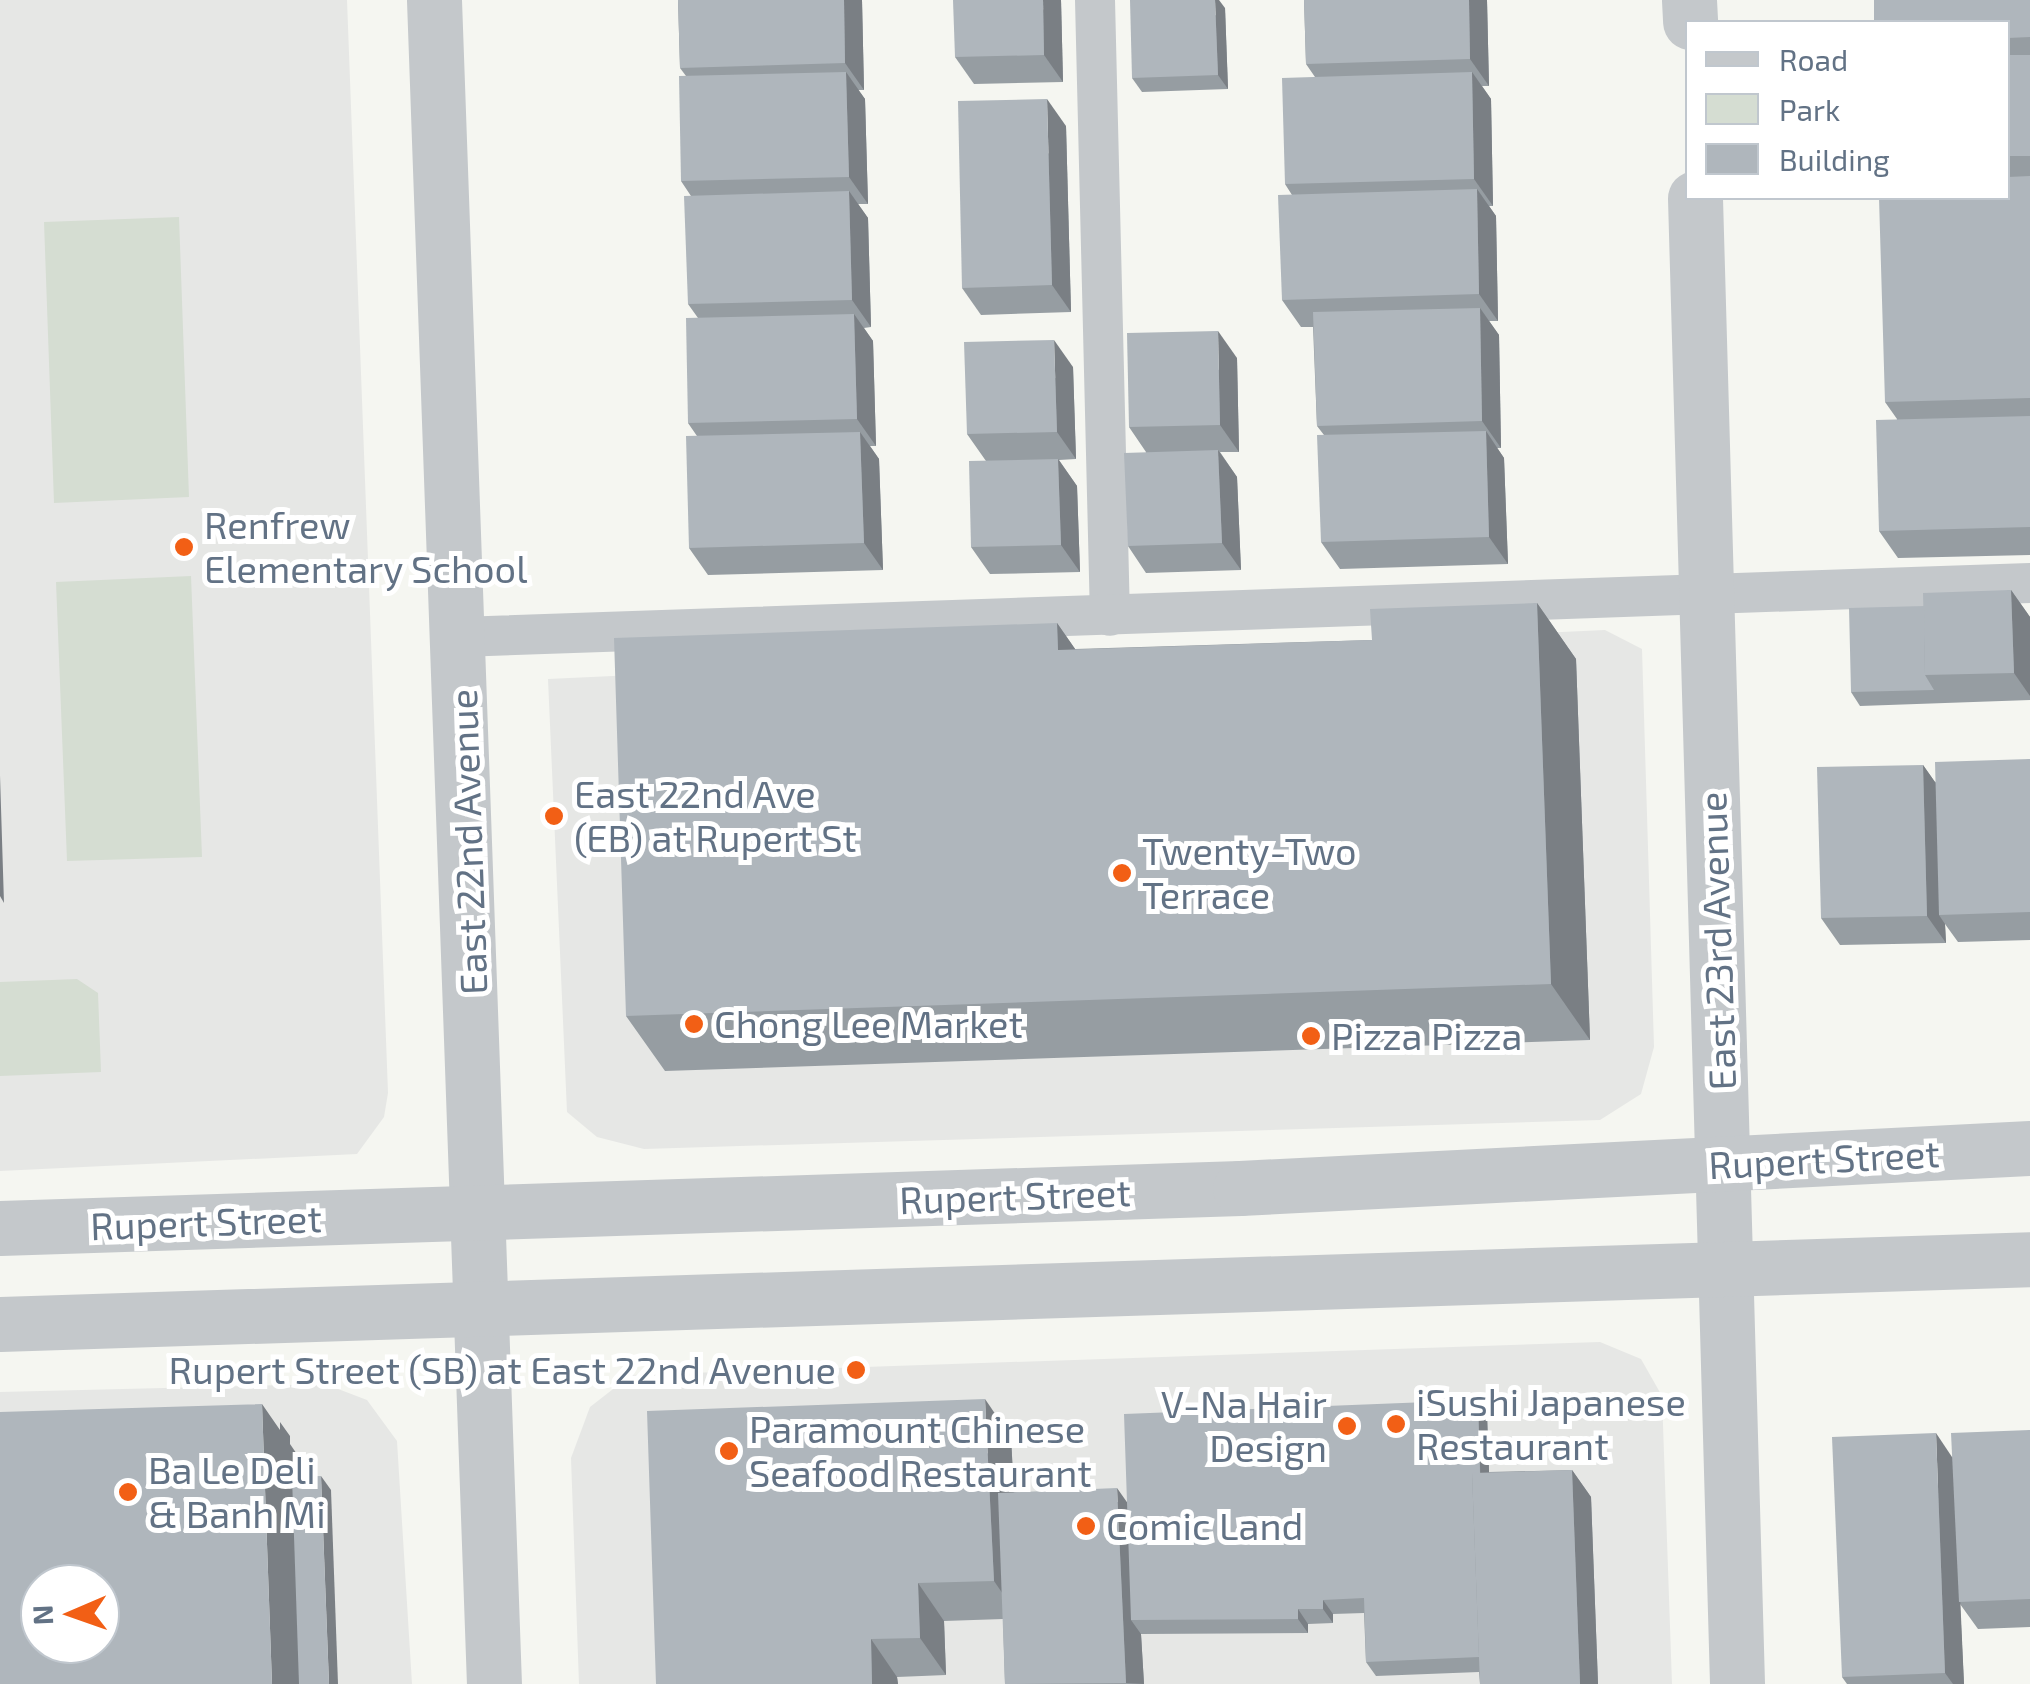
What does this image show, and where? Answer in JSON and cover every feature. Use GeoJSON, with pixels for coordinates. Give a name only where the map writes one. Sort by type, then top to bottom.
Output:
{"type":"FeatureCollection","features":[{"type":"Feature","properties":{"kind":"street","name":"East 22nd Avenue"},"geometry":{"type":"LineString","coordinates":[[434,0],[481,1212],[494,1684]]}},
{"type":"Feature","properties":{"kind":"street","name":"East 23rd Avenue"},"geometry":{"type":"LineString","coordinates":[[1695,200],[1737,1684]]}},
{"type":"Feature","properties":{"kind":"street","name":"Rupert Street"},"geometry":{"type":"LineString","coordinates":[[0,1228],[1723,1164],[2030,1148]]}},
{"type":"Feature","properties":{"kind":"street"},"geometry":{"type":"LineString","coordinates":[[0,1324],[2030,1259]]}},
{"type":"Feature","properties":{"kind":"lane"},"geometry":{"type":"LineString","coordinates":[[1095,0],[1110,616]]}},
{"type":"Feature","properties":{"kind":"lane"},"geometry":{"type":"LineString","coordinates":[[459,637],[2030,583]]}},
{"type":"Feature","properties":{"kind":"shaded area","name":"Renfrew Elementary School"},"geometry":{"type":"Polygon","coordinates":[[[0,0],[347,0],[388,1093],[384,1117],[357,1154],[0,1171],[0,0]]]}},
{"type":"Feature","properties":{"kind":"shaded area","name":"Twenty-Two Terrace"},"geometry":{"type":"Polygon","coordinates":[[[1605,630],[1642,649],[1654,1047],[1641,1094],[1600,1120],[644,1149],[597,1137],[567,1112],[548,679],[1605,630]]]}},
{"type":"Feature","properties":{"kind":"shaded area"},"geometry":{"type":"Polygon","coordinates":[[[1600,1342],[1641,1359],[1662,1396],[1672,1684],[579,1684],[571,1458],[590,1407],[631,1375],[1600,1342]]]}},
{"type":"Feature","properties":{"kind":"shaded area"},"geometry":{"type":"Polygon","coordinates":[[[325,1384],[367,1400],[397,1441],[412,1684],[0,1684],[0,1392],[325,1384]]]}},
{"type":"Feature","properties":{"kind":"green space"},"geometry":{"type":"Polygon","coordinates":[[[179,217],[189,497],[54,503],[44,222],[179,217]]]}},
{"type":"Feature","properties":{"kind":"green space"},"geometry":{"type":"Polygon","coordinates":[[[191,576],[202,857],[67,861],[56,582],[191,576]]]}},
{"type":"Feature","properties":{"kind":"green space"},"geometry":{"type":"Polygon","coordinates":[[[77,979],[98,993],[101,1072],[0,1076],[0,982],[77,979]]]}},
{"type":"Feature","properties":{"kind":"building"},"geometry":{"type":"Polygon","coordinates":[[[678,0],[844,0],[845,63],[680,68],[678,0]]]}},
{"type":"Feature","properties":{"kind":"building"},"geometry":{"type":"Polygon","coordinates":[[[953,0],[1043,0],[1044,55],[955,57],[953,0]]]}},
{"type":"Feature","properties":{"kind":"building"},"geometry":{"type":"Polygon","coordinates":[[[1130,0],[1215,0],[1218,75],[1132,78],[1130,0]]]}},
{"type":"Feature","properties":{"kind":"building"},"geometry":{"type":"Polygon","coordinates":[[[1304,0],[1469,0],[1470,59],[1306,64],[1304,0]]]}},
{"type":"Feature","properties":{"kind":"building"},"geometry":{"type":"Polygon","coordinates":[[[1874,0],[2030,0],[2030,37],[2010,38],[2010,20],[1874,20],[1874,0]]]}},
{"type":"Feature","properties":{"kind":"building"},"geometry":{"type":"Polygon","coordinates":[[[2010,55],[2030,55],[2030,156],[2010,156],[2010,55]]]}},
{"type":"Feature","properties":{"kind":"building"},"geometry":{"type":"Polygon","coordinates":[[[846,72],[849,177],[681,181],[679,76],[846,72]]]}},
{"type":"Feature","properties":{"kind":"building"},"geometry":{"type":"Polygon","coordinates":[[[1472,72],[1474,179],[1285,184],[1282,78],[1472,72]]]}},
{"type":"Feature","properties":{"kind":"building"},"geometry":{"type":"Polygon","coordinates":[[[1047,99],[1052,285],[962,288],[958,101],[1047,99]]]}},
{"type":"Feature","properties":{"kind":"building"},"geometry":{"type":"Polygon","coordinates":[[[2030,176],[2030,398],[1885,402],[1879,200],[2010,200],[2010,177],[2030,176]]]}},
{"type":"Feature","properties":{"kind":"building"},"geometry":{"type":"Polygon","coordinates":[[[1477,189],[1479,294],[1282,300],[1278,195],[1477,189]]]}},
{"type":"Feature","properties":{"kind":"building"},"geometry":{"type":"Polygon","coordinates":[[[849,191],[852,300],[688,304],[684,196],[849,191]]]}},
{"type":"Feature","properties":{"kind":"building"},"geometry":{"type":"Polygon","coordinates":[[[1480,308],[1482,421],[1317,426],[1313,312],[1480,308]]]}},
{"type":"Feature","properties":{"kind":"building"},"geometry":{"type":"Polygon","coordinates":[[[854,314],[857,419],[688,423],[686,318],[854,314]]]}},
{"type":"Feature","properties":{"kind":"building"},"geometry":{"type":"Polygon","coordinates":[[[1218,331],[1220,425],[1129,427],[1127,333],[1218,331]]]}},
{"type":"Feature","properties":{"kind":"building"},"geometry":{"type":"Polygon","coordinates":[[[1054,340],[1057,432],[967,434],[964,342],[1054,340]]]}},
{"type":"Feature","properties":{"kind":"building"},"geometry":{"type":"Polygon","coordinates":[[[2030,416],[2030,527],[1879,531],[1876,420],[2030,416]]]}},
{"type":"Feature","properties":{"kind":"building"},"geometry":{"type":"Polygon","coordinates":[[[1486,431],[1489,537],[1321,542],[1317,435],[1486,431]]]}},
{"type":"Feature","properties":{"kind":"building"},"geometry":{"type":"Polygon","coordinates":[[[860,432],[864,543],[689,548],[686,436],[860,432]]]}},
{"type":"Feature","properties":{"kind":"building"},"geometry":{"type":"Polygon","coordinates":[[[1218,450],[1222,543],[1128,546],[1124,453],[1218,450]]]}},
{"type":"Feature","properties":{"kind":"building"},"geometry":{"type":"Polygon","coordinates":[[[1058,459],[1061,545],[971,547],[969,461],[1058,459]]]}},
{"type":"Feature","properties":{"kind":"building"},"geometry":{"type":"Polygon","coordinates":[[[2011,590],[2014,673],[1925,675],[1923,593],[2011,590]]]}},
{"type":"Feature","properties":{"kind":"building","name":"Twenty-Two Terrace"},"geometry":{"type":"Polygon","coordinates":[[[1537,603],[1551,984],[626,1016],[614,638],[1057,623],[1058,650],[1372,640],[1370,609],[1537,603]]]}},
{"type":"Feature","properties":{"kind":"building"},"geometry":{"type":"Polygon","coordinates":[[[1924,606],[1925,675],[1934,690],[1851,692],[1849,608],[1924,606]]]}},
{"type":"Feature","properties":{"kind":"building"},"geometry":{"type":"Polygon","coordinates":[[[2030,759],[2030,912],[1939,915],[1935,762],[2030,759]]]}},
{"type":"Feature","properties":{"kind":"building"},"geometry":{"type":"Polygon","coordinates":[[[1923,765],[1927,916],[1821,918],[1817,767],[1923,765]]]}},
{"type":"Feature","properties":{"kind":"building"},"geometry":{"type":"Polygon","coordinates":[[[985,1399],[994,1581],[918,1583],[920,1638],[871,1639],[872,1684],[656,1684],[647,1411],[985,1399]]]}},
{"type":"Feature","properties":{"kind":"building"},"geometry":{"type":"Polygon","coordinates":[[[1478,1400],[1480,1473],[1472,1473],[1479,1657],[1366,1662],[1364,1598],[1323,1600],[1323,1609],[1298,1609],[1298,1619],[1131,1620],[1124,1414],[1478,1400]]]}},
{"type":"Feature","properties":{"kind":"building"},"geometry":{"type":"Polygon","coordinates":[[[262,1404],[272,1684],[0,1684],[0,1412],[262,1404]]]}},
{"type":"Feature","properties":{"kind":"building"},"geometry":{"type":"Polygon","coordinates":[[[2030,1430],[2030,1599],[1959,1602],[1951,1433],[2030,1430]]]}},
{"type":"Feature","properties":{"kind":"building"},"geometry":{"type":"Polygon","coordinates":[[[1936,1433],[1945,1673],[1842,1677],[1832,1437],[1936,1433]]]}},
{"type":"Feature","properties":{"kind":"building"},"geometry":{"type":"Polygon","coordinates":[[[1572,1470],[1580,1684],[1480,1684],[1472,1473],[1572,1470]]]}},
{"type":"Feature","properties":{"kind":"building"},"geometry":{"type":"Polygon","coordinates":[[[321,1476],[329,1684],[299,1684],[292,1477],[321,1476]]]}},
{"type":"Feature","properties":{"kind":"building"},"geometry":{"type":"Polygon","coordinates":[[[1117,1488],[1126,1683],[1005,1684],[998,1493],[1117,1488]]]}},
{"type":"Feature","properties":{"kind":"place","name":"Renfrew Elementary School"},"geometry":{"type":"Point","coordinates":[184,547]}},
{"type":"Feature","properties":{"kind":"place","name":"East 22nd Ave (EB) at Rupert St"},"geometry":{"type":"Point","coordinates":[554,816]}},
{"type":"Feature","properties":{"kind":"place","name":"Twenty-Two Terrace"},"geometry":{"type":"Point","coordinates":[1122,873]}},
{"type":"Feature","properties":{"kind":"place","name":"Chong Lee Market"},"geometry":{"type":"Point","coordinates":[694,1024]}},
{"type":"Feature","properties":{"kind":"place","name":"Pizza Pizza"},"geometry":{"type":"Point","coordinates":[1311,1036]}},
{"type":"Feature","properties":{"kind":"place","name":"Rupert Street (SB) at East 22nd Avenue"},"geometry":{"type":"Point","coordinates":[856,1370]}},
{"type":"Feature","properties":{"kind":"place","name":"iSushi Japanese Restaurant"},"geometry":{"type":"Point","coordinates":[1396,1424]}},
{"type":"Feature","properties":{"kind":"place","name":"V-Na Hair Design"},"geometry":{"type":"Point","coordinates":[1347,1426]}},
{"type":"Feature","properties":{"kind":"place","name":"Paramount Chinese Seafood Restaurant"},"geometry":{"type":"Point","coordinates":[729,1451]}},
{"type":"Feature","properties":{"kind":"place","name":"Ba Le Deli & Banh Mi"},"geometry":{"type":"Point","coordinates":[128,1492]}},
{"type":"Feature","properties":{"kind":"place","name":"Comic Land"},"geometry":{"type":"Point","coordinates":[1086,1526]}}]}
